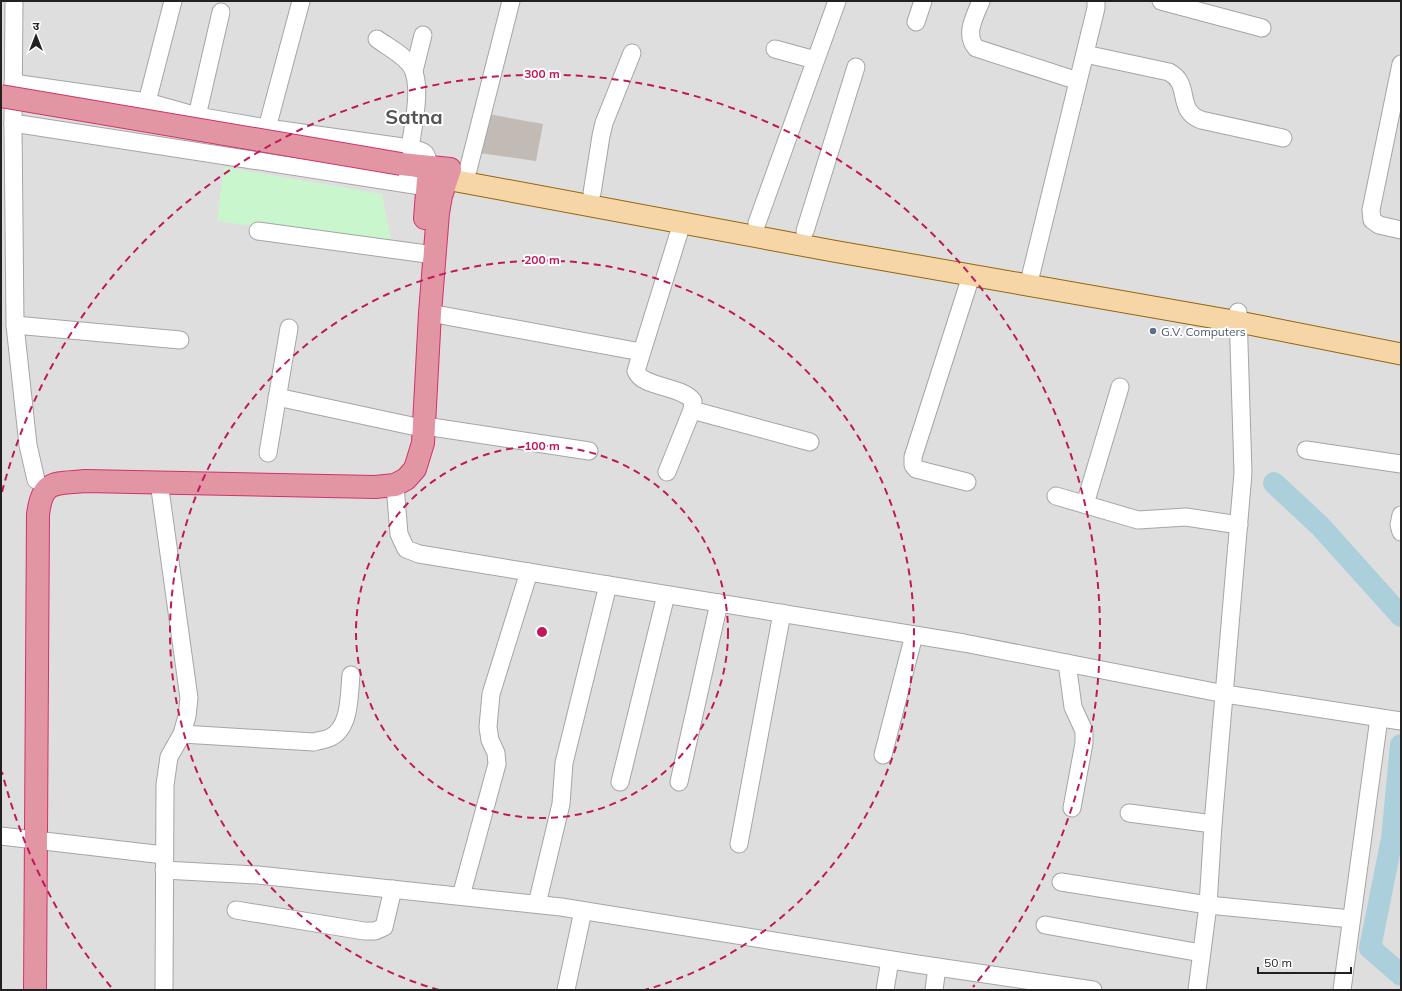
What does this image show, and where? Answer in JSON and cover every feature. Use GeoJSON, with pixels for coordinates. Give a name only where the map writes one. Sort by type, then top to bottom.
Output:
{"type":"FeatureCollection","features":[{"type":"Feature","properties":{"kind":"highway"},"geometry":{"type":"LineString","coordinates":[[7,90],[430,169],[430,313],[419,426],[400,466],[392,470],[378,473],[56,471],[43,474],[36,480],[31,489],[26,514],[30,838],[35,990]]}},
{"type":"Feature","properties":{"kind":"highway"},"geometry":{"type":"LineString","coordinates":[[24,990],[30,838],[38,515],[42,494],[48,487],[56,484],[85,481],[375,487],[395,485],[406,479],[415,469],[423,443],[419,426],[429,254]]}},
{"type":"Feature","properties":{"kind":"main road"},"geometry":{"type":"LineString","coordinates":[[430,169],[592,193],[1031,274],[1316,332],[1401,354]]}},
{"type":"Feature","properties":{"kind":"main road"},"geometry":{"type":"LineString","coordinates":[[430,169],[682,223],[971,276],[1239,317]]}},
{"type":"Feature","properties":{"kind":"main road"},"geometry":{"type":"LineString","coordinates":[[1316,332],[1401,343]]}},
{"type":"Feature","properties":{"kind":"street"},"geometry":{"type":"LineString","coordinates":[[14,1],[7,90],[13,123],[15,325],[28,445],[36,480]]}},
{"type":"Feature","properties":{"kind":"street"},"geometry":{"type":"LineString","coordinates":[[147,102],[173,1]]}},
{"type":"Feature","properties":{"kind":"street"},"geometry":{"type":"LineString","coordinates":[[267,128],[301,1]]}},
{"type":"Feature","properties":{"kind":"street"},"geometry":{"type":"LineString","coordinates":[[430,169],[511,1]]}},
{"type":"Feature","properties":{"kind":"street"},"geometry":{"type":"LineString","coordinates":[[757,223],[837,1]]}},
{"type":"Feature","properties":{"kind":"street"},"geometry":{"type":"LineString","coordinates":[[916,22],[923,1]]}},
{"type":"Feature","properties":{"kind":"street"},"geometry":{"type":"LineString","coordinates":[[981,1],[971,28],[970,37],[976,48],[1078,81]]}},
{"type":"Feature","properties":{"kind":"street"},"geometry":{"type":"LineString","coordinates":[[1031,274],[1096,8],[1096,1]]}},
{"type":"Feature","properties":{"kind":"street"},"geometry":{"type":"LineString","coordinates":[[1161,1],[1262,28]]}},
{"type":"Feature","properties":{"kind":"street"},"geometry":{"type":"LineString","coordinates":[[197,116],[221,12]]}},
{"type":"Feature","properties":{"kind":"street"},"geometry":{"type":"LineString","coordinates":[[414,71],[423,35]]}},
{"type":"Feature","properties":{"kind":"street"},"geometry":{"type":"LineString","coordinates":[[378,39],[410,64],[414,71],[430,169]]}},
{"type":"Feature","properties":{"kind":"street"},"geometry":{"type":"LineString","coordinates":[[775,49],[815,60]]}},
{"type":"Feature","properties":{"kind":"street"},"geometry":{"type":"LineString","coordinates":[[592,193],[601,136],[632,53]]}},
{"type":"Feature","properties":{"kind":"street"},"geometry":{"type":"LineString","coordinates":[[1085,54],[1168,72],[1176,76],[1180,83],[1187,110],[1192,117],[1282,138]]}},
{"type":"Feature","properties":{"kind":"street"},"geometry":{"type":"LineString","coordinates":[[1401,64],[1371,210],[1372,220],[1379,225],[1401,230]]}},
{"type":"Feature","properties":{"kind":"street"},"geometry":{"type":"LineString","coordinates":[[805,232],[856,67]]}},
{"type":"Feature","properties":{"kind":"street"},"geometry":{"type":"LineString","coordinates":[[7,90],[147,102],[197,116],[267,128],[430,169]]}},
{"type":"Feature","properties":{"kind":"street"},"geometry":{"type":"LineString","coordinates":[[13,123],[430,169]]}},
{"type":"Feature","properties":{"kind":"street"},"geometry":{"type":"LineString","coordinates":[[667,472],[692,410],[693,401],[689,395],[643,379],[636,371],[682,223]]}},
{"type":"Feature","properties":{"kind":"street"},"geometry":{"type":"LineString","coordinates":[[258,231],[429,254]]}},
{"type":"Feature","properties":{"kind":"street"},"geometry":{"type":"LineString","coordinates":[[967,482],[916,469],[913,465],[913,457],[971,276]]}},
{"type":"Feature","properties":{"kind":"street"},"geometry":{"type":"LineString","coordinates":[[430,313],[641,352]]}},
{"type":"Feature","properties":{"kind":"street"},"geometry":{"type":"LineString","coordinates":[[1197,990],[1208,905],[1213,824],[1243,473],[1239,317]]}},
{"type":"Feature","properties":{"kind":"street"},"geometry":{"type":"LineString","coordinates":[[15,325],[180,340]]}},
{"type":"Feature","properties":{"kind":"street"},"geometry":{"type":"LineString","coordinates":[[268,453],[289,328]]}},
{"type":"Feature","properties":{"kind":"street"},"geometry":{"type":"LineString","coordinates":[[1085,504],[1120,387]]}},
{"type":"Feature","properties":{"kind":"street"},"geometry":{"type":"LineString","coordinates":[[277,397],[419,426],[589,451]]}},
{"type":"Feature","properties":{"kind":"street"},"geometry":{"type":"LineString","coordinates":[[692,410],[810,442]]}},
{"type":"Feature","properties":{"kind":"street"},"geometry":{"type":"LineString","coordinates":[[1306,450],[1401,464]]}},
{"type":"Feature","properties":{"kind":"street"},"geometry":{"type":"LineString","coordinates":[[159,482],[189,698],[187,716],[182,734],[169,757],[166,770],[164,990]]}},
{"type":"Feature","properties":{"kind":"street"},"geometry":{"type":"LineString","coordinates":[[395,485],[399,534],[406,549],[419,554],[914,635],[1225,694],[1389,720],[1351,920],[1342,990]]}},
{"type":"Feature","properties":{"kind":"street"},"geometry":{"type":"LineString","coordinates":[[1056,496],[1138,520],[1186,517],[1239,525]]}},
{"type":"Feature","properties":{"kind":"street"},"geometry":{"type":"LineString","coordinates":[[1401,516],[1399,525],[1401,532]]}},
{"type":"Feature","properties":{"kind":"street"},"geometry":{"type":"LineString","coordinates":[[461,896],[498,764],[496,753],[490,740],[488,727],[491,694],[529,572]]}},
{"type":"Feature","properties":{"kind":"street"},"geometry":{"type":"LineString","coordinates":[[537,904],[561,804],[564,763],[608,585]]}},
{"type":"Feature","properties":{"kind":"street"},"geometry":{"type":"LineString","coordinates":[[620,782],[666,594]]}},
{"type":"Feature","properties":{"kind":"street"},"geometry":{"type":"LineString","coordinates":[[679,782],[720,603]]}},
{"type":"Feature","properties":{"kind":"street"},"geometry":{"type":"LineString","coordinates":[[738,844],[782,614]]}},
{"type":"Feature","properties":{"kind":"street"},"geometry":{"type":"LineString","coordinates":[[883,755],[914,635]]}},
{"type":"Feature","properties":{"kind":"street"},"geometry":{"type":"LineString","coordinates":[[1067,663],[1073,707],[1084,731],[1084,743],[1072,808]]}},
{"type":"Feature","properties":{"kind":"street"},"geometry":{"type":"LineString","coordinates":[[182,734],[314,742],[330,738],[340,729],[346,714],[351,675]]}},
{"type":"Feature","properties":{"kind":"street"},"geometry":{"type":"LineString","coordinates":[[1129,812],[1213,824]]}},
{"type":"Feature","properties":{"kind":"street"},"geometry":{"type":"LineString","coordinates":[[1,836],[30,838],[164,862],[258,874],[537,904],[937,967],[1027,985],[1093,990]]}},
{"type":"Feature","properties":{"kind":"street"},"geometry":{"type":"LineString","coordinates":[[1061,882],[1208,905],[1351,920]]}},
{"type":"Feature","properties":{"kind":"street"},"geometry":{"type":"LineString","coordinates":[[236,910],[364,931],[375,931],[384,927],[394,889]]}},
{"type":"Feature","properties":{"kind":"street"},"geometry":{"type":"LineString","coordinates":[[566,990],[583,911]]}},
{"type":"Feature","properties":{"kind":"street"},"geometry":{"type":"LineString","coordinates":[[1044,925],[1201,954]]}},
{"type":"Feature","properties":{"kind":"street"},"geometry":{"type":"LineString","coordinates":[[885,990],[890,960]]}},
{"type":"Feature","properties":{"kind":"street"},"geometry":{"type":"LineString","coordinates":[[934,990],[937,967]]}},
{"type":"Feature","properties":{"kind":"shaded area","name":"Satna"},"geometry":{"type":"Polygon","coordinates":[[[1,1],[1401,1],[1401,990],[1,990],[1,1]]]}},
{"type":"Feature","properties":{"kind":"green space"},"geometry":{"type":"Polygon","coordinates":[[[224,167],[382,194],[392,245],[217,221],[224,167]]]}},
{"type":"Feature","properties":{"kind":"building"},"geometry":{"type":"Polygon","coordinates":[[[488,114],[543,124],[536,161],[479,153],[488,114]]]}},
{"type":"Feature","properties":{"kind":"waterway"},"geometry":{"type":"LineString","coordinates":[[1274,483],[1321,527],[1401,616]]}},
{"type":"Feature","properties":{"kind":"waterway"},"geometry":{"type":"LineString","coordinates":[[1401,745],[1392,839],[1370,948],[1401,975]]}},
{"type":"Feature","properties":{"kind":"place","name":"G.V. Computers"},"geometry":{"type":"Point","coordinates":[1153,331]}},
{"type":"Feature","properties":{"kind":"district","name":"Satna"},"geometry":{"type":"Point","coordinates":[414,116]}}]}
